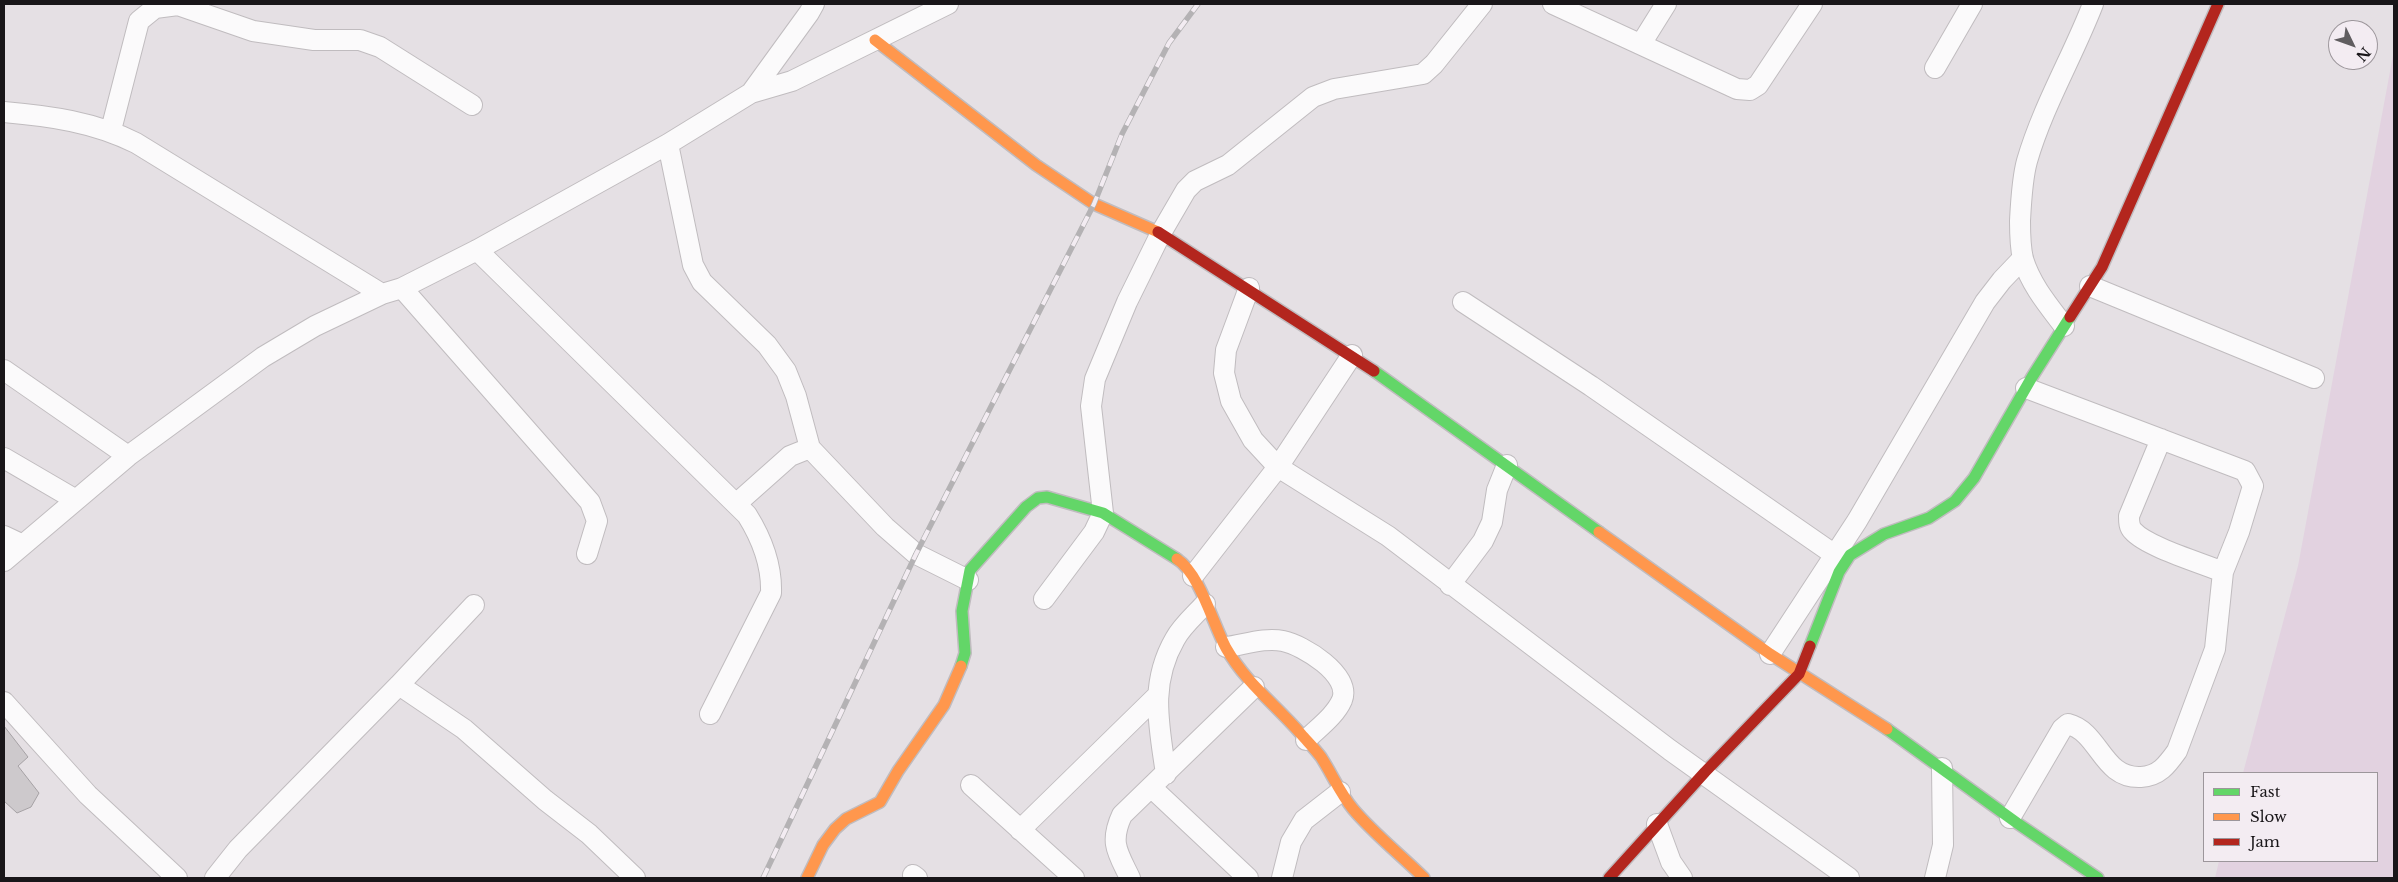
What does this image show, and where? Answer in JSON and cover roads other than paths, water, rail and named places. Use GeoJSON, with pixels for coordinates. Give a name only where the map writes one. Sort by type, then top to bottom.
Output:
{"type":"FeatureCollection","features":[{"type":"Feature","properties":{"kind":"street"},"geometry":{"type":"LineString","coordinates":[[751,93],[810,13],[814,4]]}},
{"type":"Feature","properties":{"kind":"street"},"geometry":{"type":"LineString","coordinates":[[4,561],[128,456],[263,357],[315,326],[382,294],[402,288],[477,250],[668,144],[751,93],[792,81],[948,4]]}},
{"type":"Feature","properties":{"kind":"street"},"geometry":{"type":"LineString","coordinates":[[1044,599],[1094,532],[1103,513],[1091,406],[1095,379],[1127,302],[1161,233],[1186,190],[1195,180],[1228,165],[1313,97],[1334,89],[1423,74],[1434,64],[1482,4]]}},
{"type":"Feature","properties":{"kind":"street"},"geometry":{"type":"LineString","coordinates":[[1553,4],[1737,89],[1750,90],[1758,84],[1812,4]]}},
{"type":"Feature","properties":{"kind":"street"},"geometry":{"type":"LineString","coordinates":[[1641,44],[1666,4]]}},
{"type":"Feature","properties":{"kind":"street"},"geometry":{"type":"LineString","coordinates":[[1935,68],[1972,4]]}},
{"type":"Feature","properties":{"kind":"street"},"geometry":{"type":"LineString","coordinates":[[2064,326],[2042,298],[2023,258],[2020,241],[2020,211],[2026,163],[2038,127],[2077,46],[2093,4]]}},
{"type":"Feature","properties":{"kind":"street"},"geometry":{"type":"LineString","coordinates":[[1609,878],[1705,772],[1799,674],[1839,572],[1850,554],[1884,534],[1929,518],[1955,502],[1974,478],[2026,388],[2102,267],[2218,4]]}},
{"type":"Feature","properties":{"kind":"street"},"geometry":{"type":"LineString","coordinates":[[111,130],[139,21],[155,8],[178,5],[253,31],[314,40],[360,40],[380,47],[472,106]]}},
{"type":"Feature","properties":{"kind":"street"},"geometry":{"type":"LineString","coordinates":[[875,40],[1036,165],[1094,204],[1161,233],[1352,355],[1770,654],[1907,742],[2010,818],[2098,878]]}},
{"type":"Feature","properties":{"kind":"street"},"geometry":{"type":"LineString","coordinates":[[4,112],[54,117],[111,130],[144,148],[382,294]]}},
{"type":"Feature","properties":{"kind":"street"},"geometry":{"type":"LineString","coordinates":[[668,144],[693,265],[702,282],[767,345],[786,371],[810,448],[885,526],[916,554],[968,580]]}},
{"type":"Feature","properties":{"kind":"street"},"geometry":{"type":"LineString","coordinates":[[477,250],[747,515],[759,535],[772,574],[771,593],[710,714]]}},
{"type":"Feature","properties":{"kind":"street"},"geometry":{"type":"LineString","coordinates":[[1770,654],[1835,555],[1984,302],[2023,258]]}},
{"type":"Feature","properties":{"kind":"street"},"geometry":{"type":"LineString","coordinates":[[2090,286],[2314,378]]}},
{"type":"Feature","properties":{"kind":"street"},"geometry":{"type":"LineString","coordinates":[[402,288],[590,502],[596,521],[586,554]]}},
{"type":"Feature","properties":{"kind":"street"},"geometry":{"type":"LineString","coordinates":[[1249,288],[1226,350],[1224,373],[1231,401],[1253,440],[1278,467],[1388,536],[1450,585],[1670,750],[1705,772],[1849,878]]}},
{"type":"Feature","properties":{"kind":"street"},"geometry":{"type":"LineString","coordinates":[[1463,302],[1590,386],[1835,555]]}},
{"type":"Feature","properties":{"kind":"street"},"geometry":{"type":"LineString","coordinates":[[1194,576],[1278,467],[1352,355]]}},
{"type":"Feature","properties":{"kind":"street"},"geometry":{"type":"LineString","coordinates":[[4,370],[128,456]]}},
{"type":"Feature","properties":{"kind":"street"},"geometry":{"type":"LineString","coordinates":[[2010,818],[2062,729],[2068,724],[2082,731],[2111,764],[2129,778],[2149,777],[2161,772],[2168,765],[2177,751],[2215,649],[2223,572],[2253,486],[2251,479],[2245,471],[2026,388]]}},
{"type":"Feature","properties":{"kind":"street"},"geometry":{"type":"LineString","coordinates":[[2161,439],[2129,516],[2132,530],[2140,538],[2223,572]]}},
{"type":"Feature","properties":{"kind":"street"},"geometry":{"type":"LineString","coordinates":[[736,504],[790,456],[810,448]]}},
{"type":"Feature","properties":{"kind":"street"},"geometry":{"type":"LineString","coordinates":[[4,458],[76,500]]}},
{"type":"Feature","properties":{"kind":"street"},"geometry":{"type":"LineString","coordinates":[[1450,585],[1483,541],[1492,522],[1497,490],[1507,465]]}},
{"type":"Feature","properties":{"kind":"street"},"geometry":{"type":"LineString","coordinates":[[807,878],[823,845],[835,829],[846,819],[880,802],[898,771],[944,705],[960,675],[965,653],[962,611],[970,570],[1026,507],[1038,498],[1047,497],[1103,513],[1183,563],[1200,586],[1205,604],[1226,647],[1244,677],[1320,756],[1340,792],[1354,810],[1424,878]]}},
{"type":"Feature","properties":{"kind":"street"},"geometry":{"type":"LineString","coordinates":[[4,536],[23,545]]}},
{"type":"Feature","properties":{"kind":"street"},"geometry":{"type":"LineString","coordinates":[[1205,604],[1175,638],[1161,672],[1157,696],[1159,781],[1248,878]]}},
{"type":"Feature","properties":{"kind":"street"},"geometry":{"type":"LineString","coordinates":[[215,878],[238,849],[399,685],[474,605]]}},
{"type":"Feature","properties":{"kind":"street"},"geometry":{"type":"LineString","coordinates":[[1226,647],[1282,641],[1304,649],[1326,665],[1342,683],[1342,699],[1334,713],[1306,740]]}},
{"type":"Feature","properties":{"kind":"street"},"geometry":{"type":"LineString","coordinates":[[399,685],[464,729],[545,800],[589,834],[635,878]]}},
{"type":"Feature","properties":{"kind":"street"},"geometry":{"type":"LineString","coordinates":[[1130,878],[1117,852],[1114,838],[1122,815],[1254,687]]}},
{"type":"Feature","properties":{"kind":"street"},"geometry":{"type":"LineString","coordinates":[[1020,830],[1157,696]]}},
{"type":"Feature","properties":{"kind":"street"},"geometry":{"type":"LineString","coordinates":[[4,702],[88,795],[177,878]]}},
{"type":"Feature","properties":{"kind":"street"},"geometry":{"type":"LineString","coordinates":[[1935,878],[1943,845],[1942,768]]}},
{"type":"Feature","properties":{"kind":"street"},"geometry":{"type":"LineString","coordinates":[[971,785],[1074,878]]}},
{"type":"Feature","properties":{"kind":"street"},"geometry":{"type":"LineString","coordinates":[[1282,878],[1291,842],[1304,820],[1340,792]]}},
{"type":"Feature","properties":{"kind":"street"},"geometry":{"type":"LineString","coordinates":[[1657,824],[1671,862],[1682,878]]}},
{"type":"Feature","properties":{"kind":"railway"},"geometry":{"type":"LineString","coordinates":[[763,878],[916,554],[1094,204],[1122,134],[1169,43],[1198,4]]}}]}
